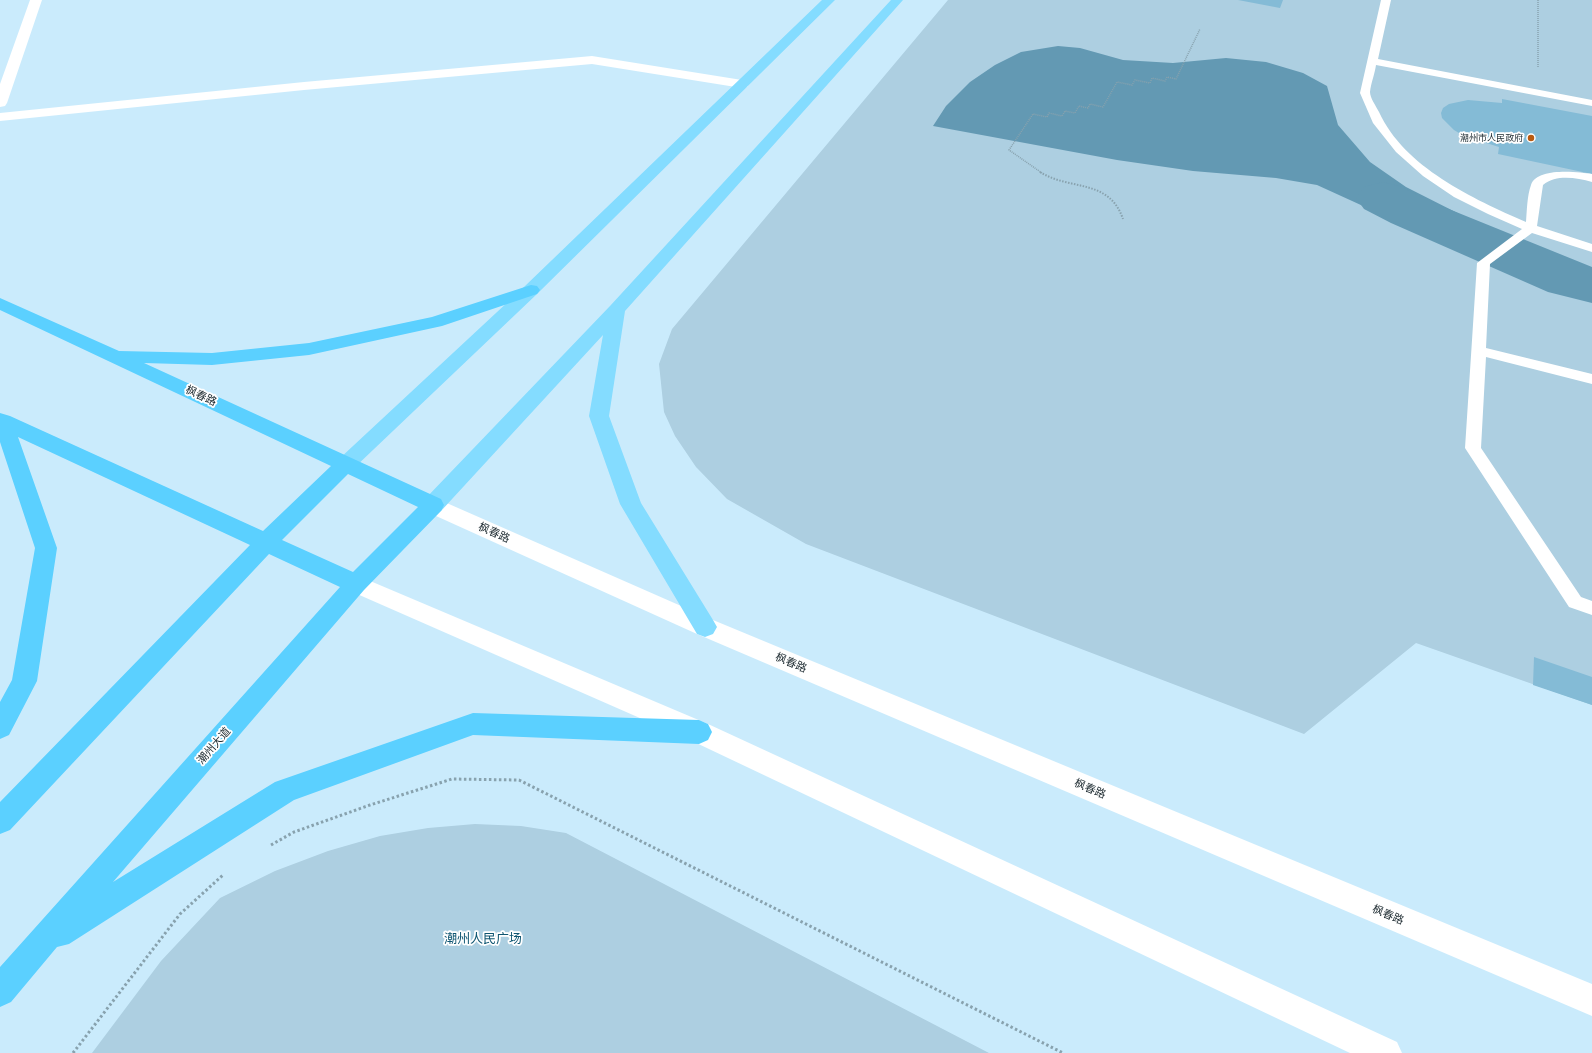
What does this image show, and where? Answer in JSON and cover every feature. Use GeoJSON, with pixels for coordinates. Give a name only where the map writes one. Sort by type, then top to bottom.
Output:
{"type":"FeatureCollection","features":[{"type":"Feature","properties":{"kind":"highway"},"geometry":{"type":"LineString","coordinates":[[114,356],[212,359],[309,349],[436,322],[531,290]]}},
{"type":"Feature","properties":{"kind":"highway","name":"枫春路"},"geometry":{"type":"LineString","coordinates":[[0,303],[433,505]]}},
{"type":"Feature","properties":{"kind":"highway"},"geometry":{"type":"LineString","coordinates":[[1,420],[356,584]]}},
{"type":"Feature","properties":{"kind":"highway"},"geometry":{"type":"LineString","coordinates":[[0,727],[24,681],[46,548],[1,420]]}},
{"type":"Feature","properties":{"kind":"highway"},"geometry":{"type":"LineString","coordinates":[[0,821],[265,543],[346,464]]}},
{"type":"Feature","properties":{"kind":"highway","name":"潮州大道"},"geometry":{"type":"LineString","coordinates":[[0,992],[37,946],[356,584],[433,505]]}},
{"type":"Feature","properties":{"kind":"highway"},"geometry":{"type":"LineString","coordinates":[[37,946],[285,791],[472,724],[699,732]]}},
{"type":"Feature","properties":{"kind":"main road"},"geometry":{"type":"LineString","coordinates":[[0,103],[36,0]]}},
{"type":"Feature","properties":{"kind":"main road"},"geometry":{"type":"LineString","coordinates":[[346,464],[531,290],[829,0]]}},
{"type":"Feature","properties":{"kind":"main road"},"geometry":{"type":"LineString","coordinates":[[433,505],[616,310],[897,0]]}},
{"type":"Feature","properties":{"kind":"main road"},"geometry":{"type":"LineString","coordinates":[[0,117],[304,86],[592,60],[742,84]]}},
{"type":"Feature","properties":{"kind":"main road"},"geometry":{"type":"LineString","coordinates":[[616,310],[599,416],[631,504],[705,627]]}},
{"type":"Feature","properties":{"kind":"main road","name":"枫春路"},"geometry":{"type":"LineString","coordinates":[[433,505],[705,627],[1592,1000]]}},
{"type":"Feature","properties":{"kind":"main road"},"geometry":{"type":"LineString","coordinates":[[356,584],[699,732],[1386,1053]]}},
{"type":"Feature","properties":{"kind":"lane"},"geometry":{"type":"LineString","coordinates":[[1386,0],[1365,93],[1368,106],[1386,135],[1415,164],[1452,190],[1494,212],[1530,228],[1592,248]]}},
{"type":"Feature","properties":{"kind":"lane"},"geometry":{"type":"LineString","coordinates":[[1372,61],[1592,103]]}},
{"type":"Feature","properties":{"kind":"lane"},"geometry":{"type":"LineString","coordinates":[[1592,178],[1554,176],[1541,180],[1537,184],[1530,228],[1484,263],[1478,351],[1474,448],[1575,602],[1592,608]]}},
{"type":"Feature","properties":{"kind":"lane"},"geometry":{"type":"LineString","coordinates":[[1478,351],[1592,379]]}},
{"type":"Feature","properties":{"kind":"path"},"geometry":{"type":"LineString","coordinates":[[1538,0],[1538,93]]}},
{"type":"Feature","properties":{"kind":"path"},"geometry":{"type":"LineString","coordinates":[[1123,219],[1121,208],[1106,195],[1087,186],[1051,179],[1008,150],[1033,114],[1047,117],[1049,113],[1062,116],[1065,111],[1075,113],[1079,106],[1088,108],[1090,104],[1103,107],[1117,82],[1132,85],[1135,80],[1150,83],[1152,78],[1165,81],[1166,77],[1176,79],[1200,29]]}},
{"type":"Feature","properties":{"kind":"path"},"geometry":{"type":"LineString","coordinates":[[267,846],[294,832],[370,805],[452,779],[519,780],[1063,1053]]}},
{"type":"Feature","properties":{"kind":"path"},"geometry":{"type":"LineString","coordinates":[[73,1053],[180,914],[228,870]]}},
{"type":"Feature","properties":{"kind":"green space"},"geometry":{"type":"Polygon","coordinates":[[[948,0],[1592,0],[1592,705],[1416,643],[1304,734],[806,544],[727,499],[696,467],[675,436],[664,412],[659,364],[672,329],[948,0]]]}},
{"type":"Feature","properties":{"kind":"green space","name":"潮州人民广场"},"geometry":{"type":"Polygon","coordinates":[[[475,824],[521,826],[566,833],[989,1053],[92,1053],[161,961],[220,898],[275,871],[328,851],[380,836],[428,828],[475,824]]]}},
{"type":"Feature","properties":{"kind":"shaded area"},"geometry":{"type":"Polygon","coordinates":[[[1058,46],[1080,48],[1123,60],[1173,63],[1226,58],[1266,62],[1303,73],[1327,86],[1338,125],[1370,162],[1406,187],[1491,230],[1464,252],[1317,185],[1276,178],[1193,171],[1117,160],[933,126],[946,106],[970,82],[995,65],[1021,52],[1058,46]]]}},
{"type":"Feature","properties":{"kind":"shaded area"},"geometry":{"type":"Polygon","coordinates":[[[1536,251],[1592,268],[1592,301],[1559,292],[1510,274],[1536,251]]]}},
{"type":"Feature","properties":{"kind":"building"},"geometry":{"type":"Polygon","coordinates":[[[1238,0],[1283,0],[1280,8],[1238,0]]]}},
{"type":"Feature","properties":{"kind":"building","name":"潮州市人民政府"},"geometry":{"type":"Polygon","coordinates":[[[1502,99],[1592,116],[1592,174],[1498,154],[1499,147],[1464,136],[1454,130],[1442,118],[1441,113],[1443,108],[1449,104],[1468,100],[1502,103],[1502,99]]]}},
{"type":"Feature","properties":{"kind":"building"},"geometry":{"type":"Polygon","coordinates":[[[1534,657],[1592,677],[1592,705],[1533,685],[1534,657]]]}},
{"type":"Feature","properties":{"kind":"waterway"},"geometry":{"type":"LineString","coordinates":[[1383,198],[1410,212],[1569,280],[1592,285]]}},
{"type":"Feature","properties":{"kind":"place","name":"潮州市人民政府"},"geometry":{"type":"Point","coordinates":[1531,138]}}]}
